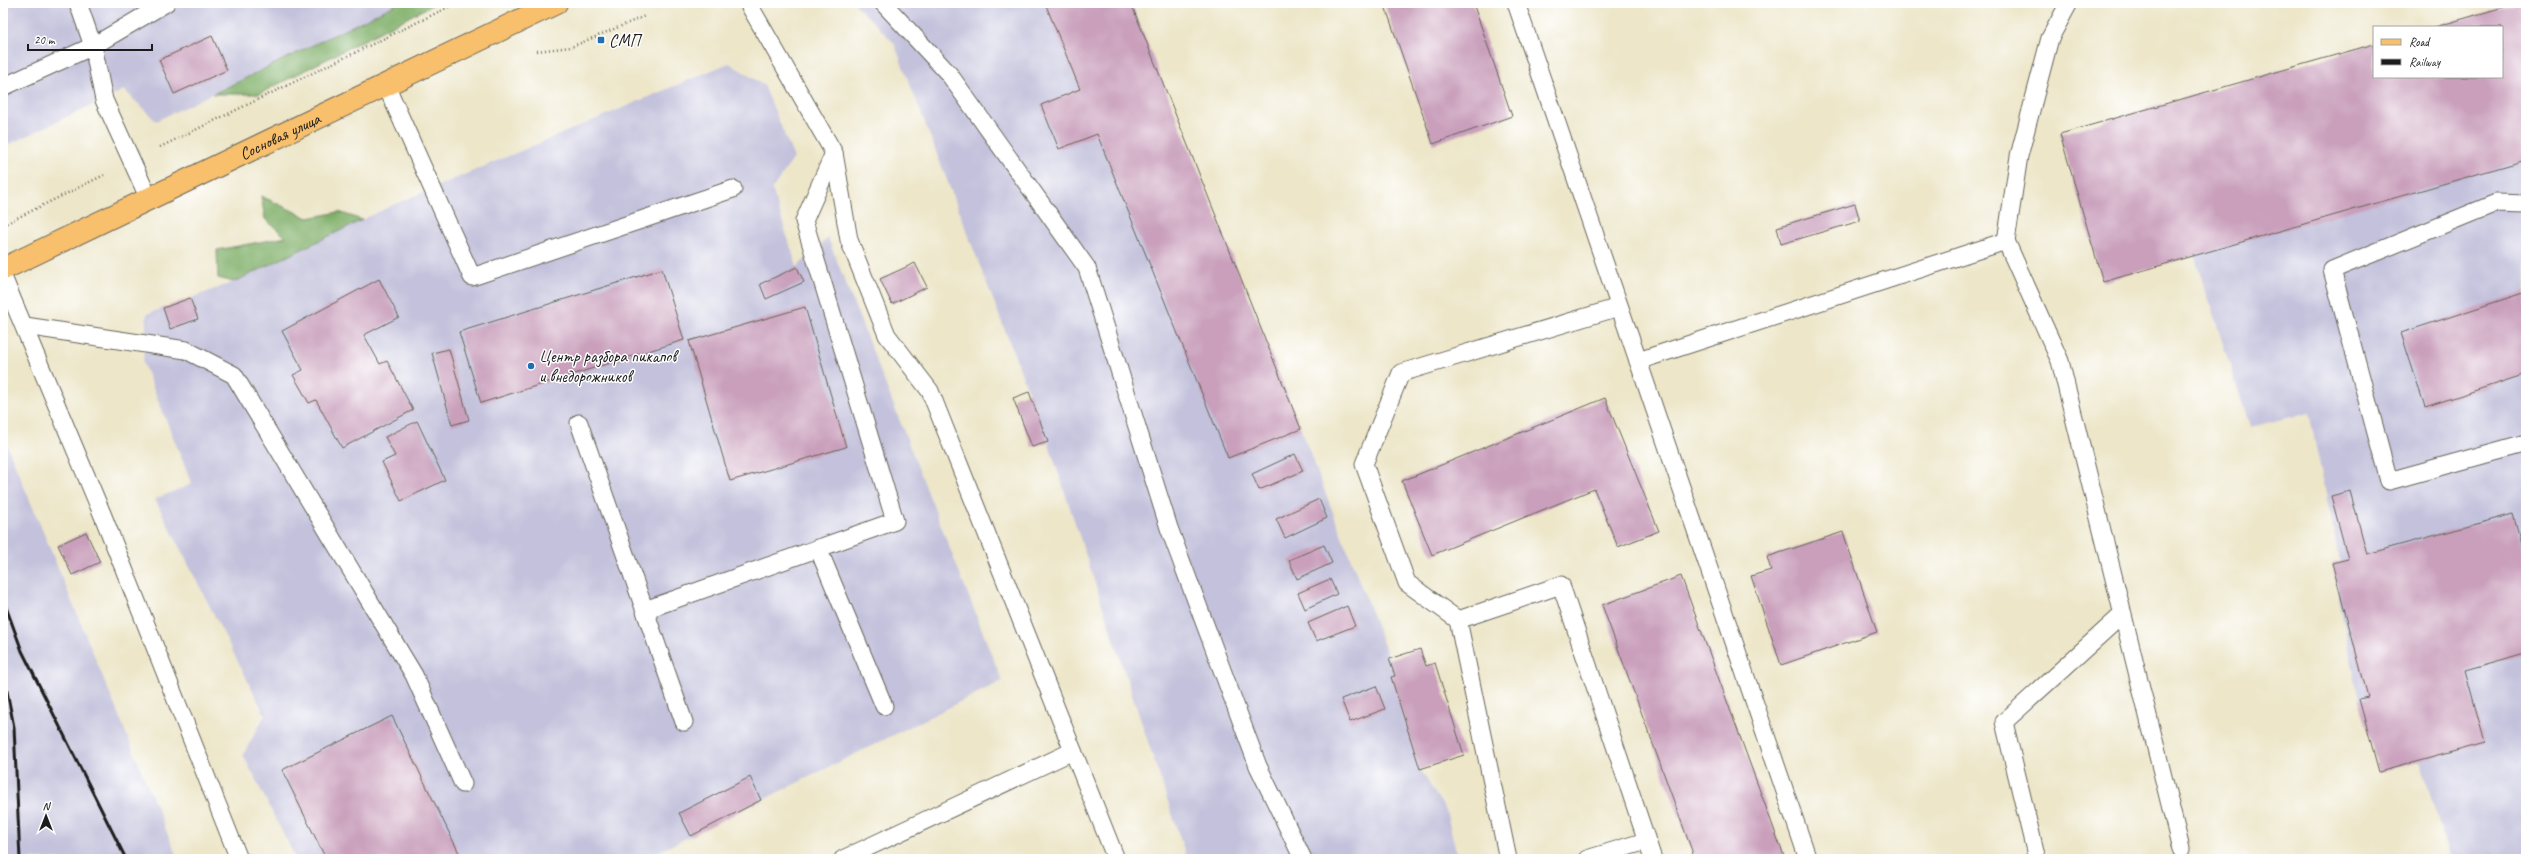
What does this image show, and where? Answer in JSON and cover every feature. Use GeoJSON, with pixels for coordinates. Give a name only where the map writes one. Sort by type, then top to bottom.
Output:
{"type":"FeatureCollection","features":[{"type":"Feature","properties":{"kind":"main road","name":"Сосновая улица"},"geometry":{"type":"LineString","coordinates":[[3,269],[556,3]]}},
{"type":"Feature","properties":{"kind":"lane"},"geometry":{"type":"LineString","coordinates":[[78,3],[93,46],[104,100],[149,199]]}},
{"type":"Feature","properties":{"kind":"lane"},"geometry":{"type":"LineString","coordinates":[[3,87],[93,46],[166,3]]}},
{"type":"Feature","properties":{"kind":"lane"},"geometry":{"type":"LineString","coordinates":[[748,3],[834,153],[848,240],[888,335],[930,391],[1116,859]]}},
{"type":"Feature","properties":{"kind":"lane"},"geometry":{"type":"LineString","coordinates":[[883,3],[949,74],[1087,268],[1169,528],[1258,766],[1303,859]]}},
{"type":"Feature","properties":{"kind":"lane"},"geometry":{"type":"LineString","coordinates":[[1516,3],[1808,859]]}},
{"type":"Feature","properties":{"kind":"lane"},"geometry":{"type":"LineString","coordinates":[[2069,3],[2050,38],[2019,156],[2006,241],[2060,361],[2182,849]]}},
{"type":"Feature","properties":{"kind":"lane"},"geometry":{"type":"LineString","coordinates":[[386,85],[472,277],[733,189]]}},
{"type":"Feature","properties":{"kind":"lane"},"geometry":{"type":"LineString","coordinates":[[645,610],[895,520],[804,221],[834,153]]}},
{"type":"Feature","properties":{"kind":"lane"},"geometry":{"type":"LineString","coordinates":[[2526,204],[2496,204],[2332,270],[2390,481],[2526,443]]}},
{"type":"Feature","properties":{"kind":"lane"},"geometry":{"type":"LineString","coordinates":[[1638,361],[2006,241]]}},
{"type":"Feature","properties":{"kind":"lane"},"geometry":{"type":"LineString","coordinates":[[3,277],[26,326],[239,859]]}},
{"type":"Feature","properties":{"kind":"lane"},"geometry":{"type":"LineString","coordinates":[[1508,859],[1458,620],[1407,583],[1364,464],[1401,373],[1619,307]]}},
{"type":"Feature","properties":{"kind":"lane"},"geometry":{"type":"LineString","coordinates":[[26,326],[186,350],[234,375],[414,674],[463,784]]}},
{"type":"Feature","properties":{"kind":"lane"},"geometry":{"type":"LineString","coordinates":[[579,423],[684,722]]}},
{"type":"Feature","properties":{"kind":"lane"},"geometry":{"type":"LineString","coordinates":[[818,548],[884,706]]}},
{"type":"Feature","properties":{"kind":"lane"},"geometry":{"type":"LineString","coordinates":[[1458,620],[1561,585],[1653,859]]}},
{"type":"Feature","properties":{"kind":"lane"},"geometry":{"type":"LineString","coordinates":[[2037,859],[2004,722],[2123,614]]}},
{"type":"Feature","properties":{"kind":"lane"},"geometry":{"type":"LineString","coordinates":[[843,859],[1073,751]]}},
{"type":"Feature","properties":{"kind":"lane"},"geometry":{"type":"LineString","coordinates":[[1587,859],[1646,841]]}},
{"type":"Feature","properties":{"kind":"path"},"geometry":{"type":"LineString","coordinates":[[3,225],[457,3]]}},
{"type":"Feature","properties":{"kind":"shaded area"},"geometry":{"type":"Polygon","coordinates":[[[3,3],[399,3],[156,121],[124,90],[3,147],[3,3]]]}},
{"type":"Feature","properties":{"kind":"shaded area"},"geometry":{"type":"Polygon","coordinates":[[[854,3],[1131,3],[1301,429],[1389,659],[1395,676],[1391,678],[1420,769],[1446,811],[1458,859],[1187,859],[1048,442],[894,43],[854,3]]]}},
{"type":"Feature","properties":{"kind":"shaded area"},"geometry":{"type":"Polygon","coordinates":[[[2517,3],[2526,3],[2526,859],[2450,859],[2420,761],[2379,772],[2359,699],[2332,563],[2340,561],[2309,413],[2250,427],[2194,255],[2103,282],[2060,134],[2373,44],[2373,78],[2503,78],[2503,26],[2437,26],[2517,3]]]}},
{"type":"Feature","properties":{"kind":"shaded area"},"geometry":{"type":"Polygon","coordinates":[[[729,63],[764,85],[794,158],[772,189],[797,267],[828,238],[1002,681],[644,859],[296,859],[243,755],[265,715],[155,499],[192,484],[143,363],[147,314],[234,282],[395,204],[729,63]]]}},
{"type":"Feature","properties":{"kind":"shaded area"},"geometry":{"type":"Polygon","coordinates":[[[3,436],[44,534],[178,859],[3,859],[3,436]]]}},
{"type":"Feature","properties":{"kind":"green space"},"geometry":{"type":"Polygon","coordinates":[[[399,3],[436,3],[259,94],[213,94],[399,3]]]}},
{"type":"Feature","properties":{"kind":"green space"},"geometry":{"type":"Polygon","coordinates":[[[261,196],[308,218],[339,212],[362,220],[234,282],[218,278],[217,250],[286,237],[265,219],[261,196]]]}},
{"type":"Feature","properties":{"kind":"building"},"geometry":{"type":"Polygon","coordinates":[[[1045,3],[1131,3],[1301,429],[1228,458],[1097,134],[1059,149],[1041,105],[1080,89],[1045,3]]]}},
{"type":"Feature","properties":{"kind":"building"},"geometry":{"type":"Polygon","coordinates":[[[1384,3],[1473,3],[1512,116],[1433,144],[1384,3]]]}},
{"type":"Feature","properties":{"kind":"building"},"geometry":{"type":"Polygon","coordinates":[[[2517,3],[2526,3],[2526,160],[2103,282],[2060,134],[2373,44],[2373,78],[2503,78],[2503,26],[2438,26],[2517,3]]]}},
{"type":"Feature","properties":{"kind":"building"},"geometry":{"type":"Polygon","coordinates":[[[212,36],[227,70],[174,94],[159,60],[212,36]]]}},
{"type":"Feature","properties":{"kind":"building"},"geometry":{"type":"Polygon","coordinates":[[[1855,204],[1860,221],[1781,244],[1777,227],[1855,204]]]}},
{"type":"Feature","properties":{"kind":"building"},"geometry":{"type":"Polygon","coordinates":[[[915,263],[927,287],[892,304],[880,279],[915,263]]]}},
{"type":"Feature","properties":{"kind":"building"},"geometry":{"type":"Polygon","coordinates":[[[797,267],[804,282],[766,299],[760,284],[797,267]]]}},
{"type":"Feature","properties":{"kind":"building"},"geometry":{"type":"Polygon","coordinates":[[[662,269],[684,340],[481,403],[459,332],[662,269]]]}},
{"type":"Feature","properties":{"kind":"building"},"geometry":{"type":"Polygon","coordinates":[[[379,279],[399,317],[364,335],[380,364],[387,361],[413,410],[342,448],[316,400],[309,403],[293,375],[303,370],[282,331],[379,279]]]}},
{"type":"Feature","properties":{"kind":"building"},"geometry":{"type":"Polygon","coordinates":[[[2526,292],[2526,374],[2425,407],[2401,333],[2526,292]]]}},
{"type":"Feature","properties":{"kind":"building"},"geometry":{"type":"Polygon","coordinates":[[[190,298],[198,319],[170,329],[163,308],[190,298]]]}},
{"type":"Feature","properties":{"kind":"building"},"geometry":{"type":"Polygon","coordinates":[[[805,307],[846,447],[730,481],[689,341],[805,307]]]}},
{"type":"Feature","properties":{"kind":"building"},"geometry":{"type":"Polygon","coordinates":[[[449,349],[469,420],[452,425],[432,353],[449,349]]]}},
{"type":"Feature","properties":{"kind":"building"},"geometry":{"type":"Polygon","coordinates":[[[1029,392],[1048,442],[1032,447],[1013,398],[1029,392]]]}},
{"type":"Feature","properties":{"kind":"building"},"geometry":{"type":"Polygon","coordinates":[[[1605,398],[1659,531],[1618,547],[1594,489],[1432,555],[1402,481],[1605,398]]]}},
{"type":"Feature","properties":{"kind":"building"},"geometry":{"type":"Polygon","coordinates":[[[417,421],[445,480],[401,501],[382,462],[395,456],[385,437],[417,421]]]}},
{"type":"Feature","properties":{"kind":"building"},"geometry":{"type":"Polygon","coordinates":[[[1295,454],[1303,471],[1259,490],[1252,474],[1295,454]]]}},
{"type":"Feature","properties":{"kind":"building"},"geometry":{"type":"Polygon","coordinates":[[[2350,491],[2367,554],[2513,514],[2526,562],[2526,653],[2465,670],[2485,743],[2379,772],[2359,699],[2368,697],[2332,563],[2348,559],[2331,496],[2350,491]]]}},
{"type":"Feature","properties":{"kind":"building"},"geometry":{"type":"Polygon","coordinates":[[[1319,499],[1327,518],[1285,538],[1276,519],[1319,499]]]}},
{"type":"Feature","properties":{"kind":"building"},"geometry":{"type":"Polygon","coordinates":[[[86,532],[100,562],[72,575],[58,545],[86,532]]]}},
{"type":"Feature","properties":{"kind":"building"},"geometry":{"type":"Polygon","coordinates":[[[1843,532],[1877,632],[1781,665],[1751,576],[1771,570],[1767,557],[1843,532]]]}},
{"type":"Feature","properties":{"kind":"building"},"geometry":{"type":"Polygon","coordinates":[[[1324,545],[1332,563],[1297,579],[1289,560],[1324,545]]]}},
{"type":"Feature","properties":{"kind":"building"},"geometry":{"type":"Polygon","coordinates":[[[1681,576],[1785,859],[1695,859],[1602,605],[1681,576]]]}},
{"type":"Feature","properties":{"kind":"building"},"geometry":{"type":"Polygon","coordinates":[[[1330,579],[1337,594],[1305,609],[1298,593],[1330,579]]]}},
{"type":"Feature","properties":{"kind":"building"},"geometry":{"type":"Polygon","coordinates":[[[1347,606],[1355,626],[1316,641],[1308,623],[1347,606]]]}},
{"type":"Feature","properties":{"kind":"building"},"geometry":{"type":"Polygon","coordinates":[[[1420,649],[1426,666],[1435,663],[1464,755],[1420,769],[1391,677],[1395,676],[1389,659],[1420,649]]]}},
{"type":"Feature","properties":{"kind":"building"},"geometry":{"type":"Polygon","coordinates":[[[1376,686],[1385,709],[1350,722],[1341,699],[1376,686]]]}},
{"type":"Feature","properties":{"kind":"building"},"geometry":{"type":"Polygon","coordinates":[[[392,716],[462,859],[326,859],[282,770],[392,716]]]}},
{"type":"Feature","properties":{"kind":"building"},"geometry":{"type":"Polygon","coordinates":[[[750,777],[761,800],[691,836],[679,813],[750,777]]]}},
{"type":"Feature","properties":{"kind":"railway"},"geometry":{"type":"LineString","coordinates":[[3,599],[22,651],[126,859]]}},
{"type":"Feature","properties":{"kind":"railway"},"geometry":{"type":"LineString","coordinates":[[3,671],[14,727],[20,859]]}},
{"type":"Feature","properties":{"kind":"place","name":"СМП"},"geometry":{"type":"Point","coordinates":[601,40]}},
{"type":"Feature","properties":{"kind":"place","name":"Центр разбора пикапов и внедорожников"},"geometry":{"type":"Point","coordinates":[531,366]}}]}
